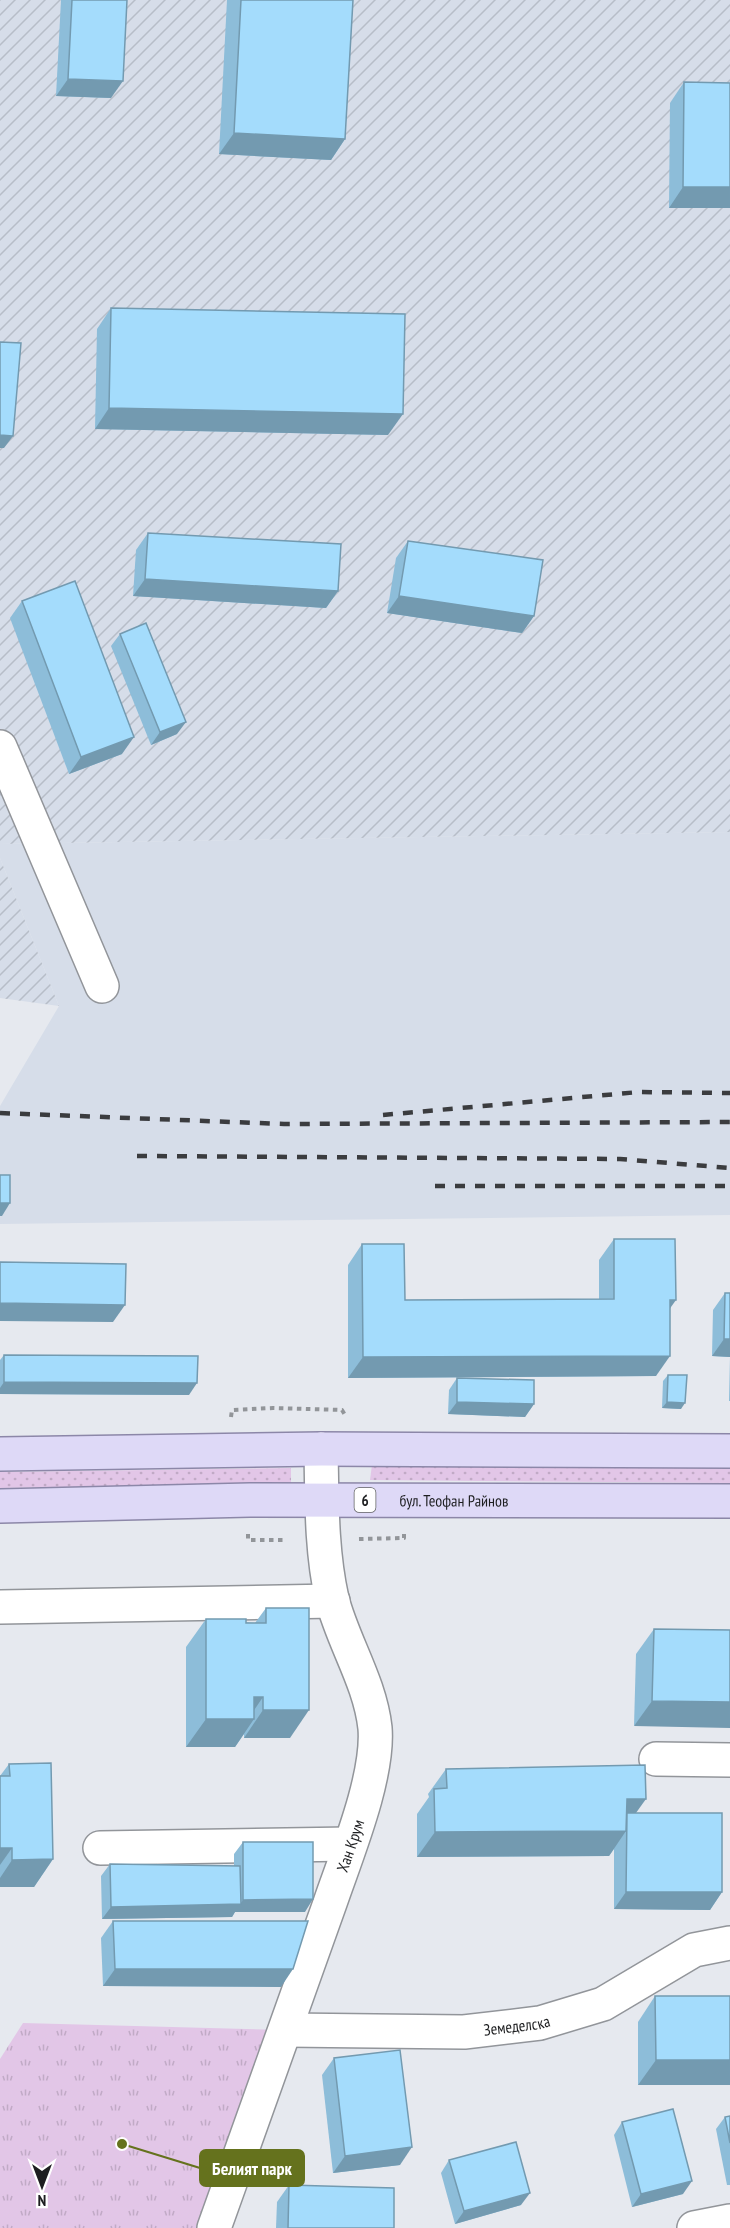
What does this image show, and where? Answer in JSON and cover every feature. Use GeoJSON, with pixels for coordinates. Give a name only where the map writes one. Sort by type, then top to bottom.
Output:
{"type":"FeatureCollection","features":[{"type":"Feature","properties":{"kind":"main road"},"geometry":{"type":"LineString","coordinates":[[0,1454],[321,1449],[730,1451]]}},
{"type":"Feature","properties":{"kind":"main road","name":"бул. Теофан Райнов"},"geometry":{"type":"LineString","coordinates":[[0,1506],[322,1500],[730,1501]]}},
{"type":"Feature","properties":{"kind":"street"},"geometry":{"type":"LineString","coordinates":[[0,747],[102,986]]}},
{"type":"Feature","properties":{"kind":"street","name":"Хан Крум"},"geometry":{"type":"LineString","coordinates":[[214,2228],[286,2030],[350,1844],[373,1766],[375,1728],[367,1692],[333,1601],[324,1548],[321,1449]]}},
{"type":"Feature","properties":{"kind":"street"},"geometry":{"type":"LineString","coordinates":[[0,1607],[333,1601]]}},
{"type":"Feature","properties":{"kind":"street"},"geometry":{"type":"LineString","coordinates":[[656,1759],[730,1760]]}},
{"type":"Feature","properties":{"kind":"street"},"geometry":{"type":"LineString","coordinates":[[100,1848],[350,1844]]}},
{"type":"Feature","properties":{"kind":"street","name":"Земеделска"},"geometry":{"type":"LineString","coordinates":[[286,2030],[464,2032],[540,2023],[603,2004],[694,1950],[730,1944]]}},
{"type":"Feature","properties":{"kind":"street"},"geometry":{"type":"LineString","coordinates":[[694,2228],[730,2221]]}},
{"type":"Feature","properties":{"kind":"path"},"geometry":{"type":"LineString","coordinates":[[232,1410],[273,1408],[342,1410]]}},
{"type":"Feature","properties":{"kind":"path"},"geometry":{"type":"LineString","coordinates":[[355,1539],[404,1538]]}},
{"type":"Feature","properties":{"kind":"path"},"geometry":{"type":"LineString","coordinates":[[248,1540],[283,1539]]}},
{"type":"Feature","properties":{"kind":"shaded area"},"geometry":{"type":"Polygon","coordinates":[[[0,0],[730,0],[730,832],[0,844],[0,0]]]}},
{"type":"Feature","properties":{"kind":"shaded area"},"geometry":{"type":"Polygon","coordinates":[[[730,832],[730,1215],[0,1224],[0,1106],[59,1006],[0,858],[0,844],[730,832]]]}},
{"type":"Feature","properties":{"kind":"shaded area"},"geometry":{"type":"Polygon","coordinates":[[[0,858],[59,1006],[0,998],[0,858]]]}},
{"type":"Feature","properties":{"kind":"green space"},"geometry":{"type":"Polygon","coordinates":[[[372,1465],[730,1468],[730,1483],[370,1480],[372,1465]]]}},
{"type":"Feature","properties":{"kind":"green space"},"geometry":{"type":"Polygon","coordinates":[[[291,1468],[291,1484],[0,1488],[0,1472],[291,1468]]]}},
{"type":"Feature","properties":{"kind":"green space"},"geometry":{"type":"Polygon","coordinates":[[[23,2023],[286,2030],[214,2228],[0,2228],[0,2059],[23,2023]]]}},
{"type":"Feature","properties":{"kind":"building"},"geometry":{"type":"Polygon","coordinates":[[[72,0],[127,0],[123,81],[68,79],[72,0]]]}},
{"type":"Feature","properties":{"kind":"building"},"geometry":{"type":"Polygon","coordinates":[[[241,0],[353,0],[345,139],[234,133],[241,0]]]}},
{"type":"Feature","properties":{"kind":"building"},"geometry":{"type":"Polygon","coordinates":[[[684,82],[730,83],[730,187],[683,187],[684,82]]]}},
{"type":"Feature","properties":{"kind":"building"},"geometry":{"type":"Polygon","coordinates":[[[111,308],[405,314],[403,414],[109,408],[111,308]]]}},
{"type":"Feature","properties":{"kind":"building"},"geometry":{"type":"Polygon","coordinates":[[[0,342],[21,343],[13,436],[0,435],[0,342]]]}},
{"type":"Feature","properties":{"kind":"building"},"geometry":{"type":"Polygon","coordinates":[[[148,533],[341,544],[338,591],[145,579],[148,533]]]}},
{"type":"Feature","properties":{"kind":"building"},"geometry":{"type":"Polygon","coordinates":[[[408,541],[543,560],[534,616],[399,596],[408,541]]]}},
{"type":"Feature","properties":{"kind":"building"},"geometry":{"type":"Polygon","coordinates":[[[75,581],[134,737],[81,757],[22,601],[75,581]]]}},
{"type":"Feature","properties":{"kind":"building"},"geometry":{"type":"Polygon","coordinates":[[[146,623],[186,722],[160,732],[120,634],[146,623]]]}},
{"type":"Feature","properties":{"kind":"building"},"geometry":{"type":"Polygon","coordinates":[[[0,1175],[10,1175],[10,1203],[0,1203],[0,1175]]]}},
{"type":"Feature","properties":{"kind":"building"},"geometry":{"type":"Polygon","coordinates":[[[614,1239],[675,1239],[676,1300],[670,1300],[670,1356],[363,1357],[362,1244],[404,1244],[405,1300],[614,1299],[614,1239]]]}},
{"type":"Feature","properties":{"kind":"building"},"geometry":{"type":"Polygon","coordinates":[[[0,1262],[126,1264],[125,1305],[0,1303],[0,1262]]]}},
{"type":"Feature","properties":{"kind":"building"},"geometry":{"type":"Polygon","coordinates":[[[725,1293],[730,1293],[730,1339],[724,1339],[725,1293]]]}},
{"type":"Feature","properties":{"kind":"building"},"geometry":{"type":"Polygon","coordinates":[[[4,1355],[198,1356],[197,1383],[4,1382],[4,1355]]]}},
{"type":"Feature","properties":{"kind":"building"},"geometry":{"type":"Polygon","coordinates":[[[668,1375],[687,1375],[685,1403],[667,1402],[668,1375]]]}},
{"type":"Feature","properties":{"kind":"building"},"geometry":{"type":"Polygon","coordinates":[[[457,1378],[534,1380],[534,1404],[457,1402],[457,1378]]]}},
{"type":"Feature","properties":{"kind":"building"},"geometry":{"type":"Polygon","coordinates":[[[266,1608],[309,1608],[309,1710],[263,1710],[263,1697],[254,1697],[254,1719],[206,1719],[206,1619],[246,1619],[246,1623],[266,1623],[266,1608]]]}},
{"type":"Feature","properties":{"kind":"building"},"geometry":{"type":"Polygon","coordinates":[[[654,1629],[730,1630],[730,1702],[652,1701],[654,1629]]]}},
{"type":"Feature","properties":{"kind":"building"},"geometry":{"type":"Polygon","coordinates":[[[51,1763],[53,1859],[12,1860],[12,1848],[0,1848],[0,1776],[10,1776],[9,1764],[51,1763]]]}},
{"type":"Feature","properties":{"kind":"building"},"geometry":{"type":"Polygon","coordinates":[[[645,1765],[646,1799],[627,1799],[626,1831],[435,1832],[434,1789],[447,1788],[446,1769],[645,1765]]]}},
{"type":"Feature","properties":{"kind":"building"},"geometry":{"type":"Polygon","coordinates":[[[627,1813],[722,1813],[722,1892],[626,1892],[627,1813]]]}},
{"type":"Feature","properties":{"kind":"building"},"geometry":{"type":"Polygon","coordinates":[[[243,1842],[313,1842],[313,1899],[243,1900],[243,1842]]]}},
{"type":"Feature","properties":{"kind":"building"},"geometry":{"type":"Polygon","coordinates":[[[110,1864],[240,1866],[241,1904],[111,1907],[110,1864]]]}},
{"type":"Feature","properties":{"kind":"building"},"geometry":{"type":"Polygon","coordinates":[[[113,1921],[308,1921],[293,1969],[115,1969],[113,1921]]]}},
{"type":"Feature","properties":{"kind":"building"},"geometry":{"type":"Polygon","coordinates":[[[655,1996],[730,1996],[730,2060],[656,2060],[655,1996]]]}},
{"type":"Feature","properties":{"kind":"building"},"geometry":{"type":"Polygon","coordinates":[[[400,2050],[412,2147],[345,2156],[334,2058],[400,2050]]]}},
{"type":"Feature","properties":{"kind":"building"},"geometry":{"type":"Polygon","coordinates":[[[673,2109],[692,2181],[641,2194],[622,2122],[673,2109]]]}},
{"type":"Feature","properties":{"kind":"building"},"geometry":{"type":"Polygon","coordinates":[[[730,2116],[730,2143],[725,2117],[730,2116]]]}},
{"type":"Feature","properties":{"kind":"building"},"geometry":{"type":"Polygon","coordinates":[[[516,2142],[530,2193],[464,2211],[449,2160],[516,2142]]]}},
{"type":"Feature","properties":{"kind":"building"},"geometry":{"type":"Polygon","coordinates":[[[289,2185],[394,2188],[394,2228],[288,2228],[289,2185]]]}},
{"type":"Feature","properties":{"kind":"railway"},"geometry":{"type":"LineString","coordinates":[[383,1115],[639,1092],[730,1093]]}},
{"type":"Feature","properties":{"kind":"railway"},"geometry":{"type":"LineString","coordinates":[[0,1113],[284,1124],[730,1122]]}},
{"type":"Feature","properties":{"kind":"railway"},"geometry":{"type":"LineString","coordinates":[[137,1156],[620,1159],[730,1168]]}},
{"type":"Feature","properties":{"kind":"railway"},"geometry":{"type":"LineString","coordinates":[[435,1186],[730,1186]]}},
{"type":"Feature","properties":{"kind":"place","name":"Белият парк"},"geometry":{"type":"Point","coordinates":[122,2144]}}]}
